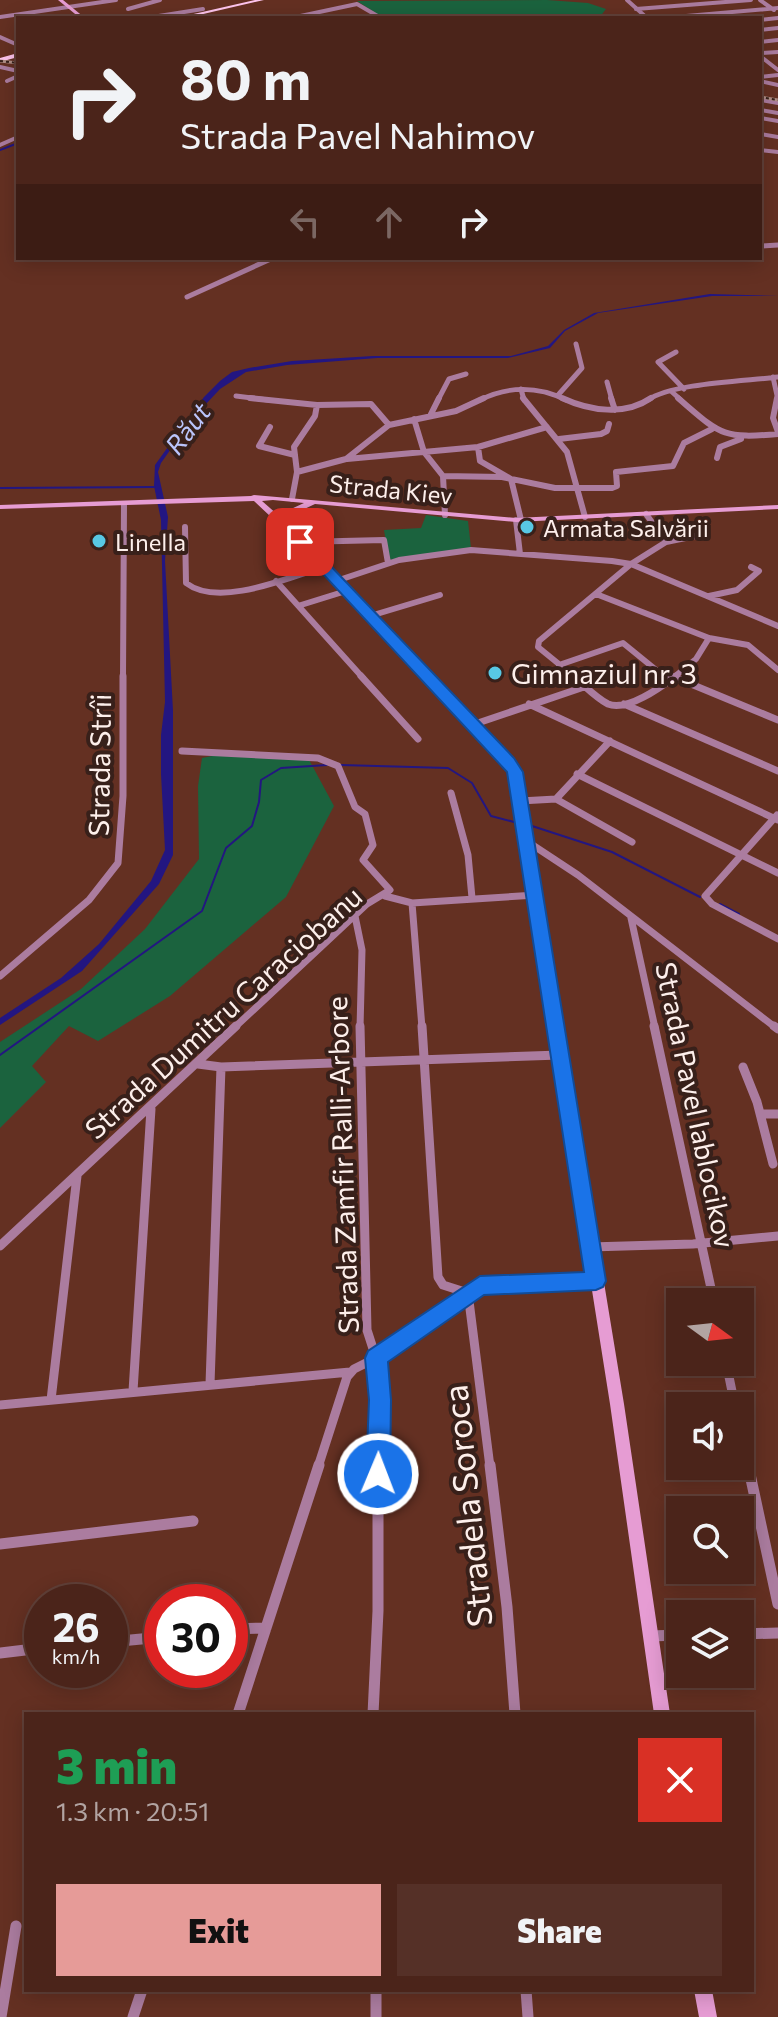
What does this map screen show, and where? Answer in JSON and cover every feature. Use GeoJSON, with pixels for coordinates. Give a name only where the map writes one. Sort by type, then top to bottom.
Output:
{"type":"FeatureCollection","features":[{"type":"Feature","properties":{"kind":"main road"},"geometry":{"type":"LineString","coordinates":[[186,16],[262,0]]}},
{"type":"Feature","properties":{"kind":"main road"},"geometry":{"type":"LineString","coordinates":[[0,60],[14,56]]}},
{"type":"Feature","properties":{"kind":"street"},"geometry":{"type":"LineString","coordinates":[[60,0],[80,16]]}},
{"type":"Feature","properties":{"kind":"street"},"geometry":{"type":"LineString","coordinates":[[1,16],[116,0]]}},
{"type":"Feature","properties":{"kind":"street"},"geometry":{"type":"LineString","coordinates":[[128,9],[162,2],[160,0]]}},
{"type":"Feature","properties":{"kind":"street"},"geometry":{"type":"LineString","coordinates":[[191,0],[205,10]]}},
{"type":"Feature","properties":{"kind":"street"},"geometry":{"type":"LineString","coordinates":[[627,0],[635,0]]}},
{"type":"Feature","properties":{"kind":"street"},"geometry":{"type":"LineString","coordinates":[[627,0],[645,16]]}},
{"type":"Feature","properties":{"kind":"street"},"geometry":{"type":"LineString","coordinates":[[636,9],[751,0]]}},
{"type":"Feature","properties":{"kind":"street"},"geometry":{"type":"LineString","coordinates":[[760,0],[778,13]]}},
{"type":"Feature","properties":{"kind":"street"},"geometry":{"type":"LineString","coordinates":[[336,1],[350,5]]}},
{"type":"Feature","properties":{"kind":"street"},"geometry":{"type":"LineString","coordinates":[[300,16],[350,5],[360,5],[378,16]]}},
{"type":"Feature","properties":{"kind":"street"},"geometry":{"type":"LineString","coordinates":[[695,5],[709,16],[772,9]]}},
{"type":"Feature","properties":{"kind":"street"},"geometry":{"type":"LineString","coordinates":[[161,16],[205,10]]}},
{"type":"Feature","properties":{"kind":"street"},"geometry":{"type":"LineString","coordinates":[[762,57],[778,72]]}},
{"type":"Feature","properties":{"kind":"street"},"geometry":{"type":"LineString","coordinates":[[762,65],[778,63]]}},
{"type":"Feature","properties":{"kind":"street"},"geometry":{"type":"LineString","coordinates":[[7,81],[16,75]]}},
{"type":"Feature","properties":{"kind":"street"},"geometry":{"type":"LineString","coordinates":[[187,297],[269,260]]}},
{"type":"Feature","properties":{"kind":"street"},"geometry":{"type":"LineString","coordinates":[[559,394],[582,368],[576,344]]}},
{"type":"Feature","properties":{"kind":"street"},"geometry":{"type":"LineString","coordinates":[[676,352],[658,362],[684,389]]}},
{"type":"Feature","properties":{"kind":"street"},"geometry":{"type":"LineString","coordinates":[[430,416],[449,379],[466,374]]}},
{"type":"Feature","properties":{"kind":"street"},"geometry":{"type":"LineString","coordinates":[[346,459],[389,425],[465,407],[498,391],[521,389],[559,394],[581,407],[615,410],[638,407],[655,395],[684,389],[775,377],[778,400],[773,413],[778,433],[746,437],[720,447],[717,458]]}},
{"type":"Feature","properties":{"kind":"street"},"geometry":{"type":"LineString","coordinates":[[607,382],[615,410]]}},
{"type":"Feature","properties":{"kind":"street"},"geometry":{"type":"LineString","coordinates":[[521,389],[522,395],[559,439],[579,489],[585,517]]}},
{"type":"Feature","properties":{"kind":"street"},"geometry":{"type":"LineString","coordinates":[[672,392],[712,429],[746,437]]}},
{"type":"Feature","properties":{"kind":"street"},"geometry":{"type":"LineString","coordinates":[[236,396],[317,405],[371,404],[389,425]]}},
{"type":"Feature","properties":{"kind":"street"},"geometry":{"type":"LineString","coordinates":[[292,499],[297,472],[295,444],[304,435],[317,405]]}},
{"type":"Feature","properties":{"kind":"street"},"geometry":{"type":"LineString","coordinates":[[414,419],[426,453],[443,476],[445,515]]}},
{"type":"Feature","properties":{"kind":"street"},"geometry":{"type":"LineString","coordinates":[[559,439],[601,434],[607,431],[609,424]]}},
{"type":"Feature","properties":{"kind":"street"},"geometry":{"type":"LineString","coordinates":[[270,427],[259,446],[295,455]]}},
{"type":"Feature","properties":{"kind":"street"},"geometry":{"type":"LineString","coordinates":[[297,472],[346,459],[478,447],[547,427]]}},
{"type":"Feature","properties":{"kind":"street"},"geometry":{"type":"LineString","coordinates":[[443,476],[511,479],[535,486],[579,489],[616,487],[614,474],[618,471],[670,467],[675,464],[682,444],[712,429]]}},
{"type":"Feature","properties":{"kind":"street"},"geometry":{"type":"LineString","coordinates":[[478,447],[480,461],[511,479]]}},
{"type":"Feature","properties":{"kind":"street"},"geometry":{"type":"LineString","coordinates":[[511,479],[520,554]]}},
{"type":"Feature","properties":{"kind":"street"},"geometry":{"type":"LineString","coordinates":[[254,497],[513,767],[526,830],[617,1404],[662,1712]]}},
{"type":"Feature","properties":{"kind":"street","name":"Strada Kiev"},"geometry":{"type":"LineString","coordinates":[[0,507],[254,497],[518,520],[778,507]]}},
{"type":"Feature","properties":{"kind":"street"},"geometry":{"type":"LineString","coordinates":[[277,519],[315,501]]}},
{"type":"Feature","properties":{"kind":"street","name":"Strada Strîi"},"geometry":{"type":"LineString","coordinates":[[0,976],[52,935],[89,900],[118,863],[123,796],[124,504]]}},
{"type":"Feature","properties":{"kind":"street"},"geometry":{"type":"LineString","coordinates":[[646,514],[666,542]]}},
{"type":"Feature","properties":{"kind":"street"},"geometry":{"type":"LineString","coordinates":[[185,527],[186,583],[191,590],[203,594],[231,592],[323,567]]}},
{"type":"Feature","properties":{"kind":"street"},"geometry":{"type":"LineString","coordinates":[[705,534],[691,540],[666,542],[631,564],[537,643],[539,649],[609,705],[624,704],[671,679],[700,656],[707,648],[709,638]]}},
{"type":"Feature","properties":{"kind":"street"},"geometry":{"type":"LineString","coordinates":[[300,542],[384,540],[388,563]]}},
{"type":"Feature","properties":{"kind":"street"},"geometry":{"type":"LineString","coordinates":[[336,581],[388,563],[471,550],[631,564],[778,626]]}},
{"type":"Feature","properties":{"kind":"street"},"geometry":{"type":"LineString","coordinates":[[707,597],[745,585],[759,571],[751,567]]}},
{"type":"Feature","properties":{"kind":"street"},"geometry":{"type":"LineString","coordinates":[[276,581],[301,605],[356,668],[366,684],[418,739]]}},
{"type":"Feature","properties":{"kind":"street"},"geometry":{"type":"LineString","coordinates":[[301,605],[346,591]]}},
{"type":"Feature","properties":{"kind":"street"},"geometry":{"type":"LineString","coordinates":[[596,594],[709,638],[748,645],[778,670]]}},
{"type":"Feature","properties":{"kind":"street"},"geometry":{"type":"LineString","coordinates":[[370,616],[440,595]]}},
{"type":"Feature","properties":{"kind":"street"},"geometry":{"type":"LineString","coordinates":[[769,622],[778,616]]}},
{"type":"Feature","properties":{"kind":"street"},"geometry":{"type":"LineString","coordinates":[[559,665],[623,643],[671,679],[778,720]]}},
{"type":"Feature","properties":{"kind":"street"},"geometry":{"type":"LineString","coordinates":[[472,725],[584,687]]}},
{"type":"Feature","properties":{"kind":"street"},"geometry":{"type":"LineString","coordinates":[[529,704],[777,817],[706,893],[706,900],[778,939]]}},
{"type":"Feature","properties":{"kind":"street"},"geometry":{"type":"LineString","coordinates":[[624,704],[778,771]]}},
{"type":"Feature","properties":{"kind":"street"},"geometry":{"type":"LineString","coordinates":[[556,799],[610,741]]}},
{"type":"Feature","properties":{"kind":"street","name":"Strada Dumitru Caraciobanu"},"geometry":{"type":"LineString","coordinates":[[0,1246],[367,904],[385,896],[390,890],[363,863],[373,845],[365,814],[355,807],[338,766],[318,758],[182,751]]}},
{"type":"Feature","properties":{"kind":"street"},"geometry":{"type":"LineString","coordinates":[[577,774],[778,873]]}},
{"type":"Feature","properties":{"kind":"street"},"geometry":{"type":"LineString","coordinates":[[451,793],[455,817],[469,859],[472,898]]}},
{"type":"Feature","properties":{"kind":"street"},"geometry":{"type":"LineString","coordinates":[[520,801],[556,799],[632,842]]}},
{"type":"Feature","properties":{"kind":"street"},"geometry":{"type":"LineString","coordinates":[[526,830],[631,918],[778,1029]]}},
{"type":"Feature","properties":{"kind":"street"},"geometry":{"type":"LineString","coordinates":[[385,896],[412,903],[536,895]]}},
{"type":"Feature","properties":{"kind":"street"},"geometry":{"type":"LineString","coordinates":[[412,903],[436,1211],[438,1277],[443,1285],[468,1293]]}},
{"type":"Feature","properties":{"kind":"street","name":"Strada Zamfir Ralli-Arbore"},"geometry":{"type":"LineString","coordinates":[[239,1712],[350,1372],[376,1358],[367,1330],[361,936],[355,916]]}},
{"type":"Feature","properties":{"kind":"street","name":"Strada Pavel Iablocikov"},"geometry":{"type":"LineString","coordinates":[[631,918],[711,1288]]}},
{"type":"Feature","properties":{"kind":"street"},"geometry":{"type":"LineString","coordinates":[[198,1064],[221,1067],[560,1055]]}},
{"type":"Feature","properties":{"kind":"street"},"geometry":{"type":"LineString","coordinates":[[210,1384],[221,1067]]}},
{"type":"Feature","properties":{"kind":"street"},"geometry":{"type":"LineString","coordinates":[[743,1067],[761,1114],[773,1164]]}},
{"type":"Feature","properties":{"kind":"street"},"geometry":{"type":"LineString","coordinates":[[133,1391],[151,1108]]}},
{"type":"Feature","properties":{"kind":"street"},"geometry":{"type":"LineString","coordinates":[[761,1114],[778,1114]]}},
{"type":"Feature","properties":{"kind":"street"},"geometry":{"type":"LineString","coordinates":[[51,1400],[77,1175]]}},
{"type":"Feature","properties":{"kind":"street"},"geometry":{"type":"LineString","coordinates":[[590,1247],[778,1236]]}},
{"type":"Feature","properties":{"kind":"street"},"geometry":{"type":"LineString","coordinates":[[373,1712],[378,1611],[376,1521],[380,1400],[376,1358],[459,1303],[476,1287],[596,1281]]}},
{"type":"Feature","properties":{"kind":"street","name":"Stradela Sorocа"},"geometry":{"type":"LineString","coordinates":[[468,1293],[506,1592],[515,1712]]}},
{"type":"Feature","properties":{"kind":"street"},"geometry":{"type":"LineString","coordinates":[[0,1405],[350,1372]]}},
{"type":"Feature","properties":{"kind":"street"},"geometry":{"type":"LineString","coordinates":[[751,1480],[778,1604]]}},
{"type":"Feature","properties":{"kind":"street"},"geometry":{"type":"LineString","coordinates":[[0,1544],[193,1521]]}},
{"type":"Feature","properties":{"kind":"street"},"geometry":{"type":"LineString","coordinates":[[248,1628],[266,1628]]}},
{"type":"Feature","properties":{"kind":"street"},"geometry":{"type":"LineString","coordinates":[[754,1634],[778,1633]]}},
{"type":"Feature","properties":{"kind":"street"},"geometry":{"type":"LineString","coordinates":[[650,1636],[666,1635]]}},
{"type":"Feature","properties":{"kind":"street"},"geometry":{"type":"LineString","coordinates":[[0,1653],[24,1650]]}},
{"type":"Feature","properties":{"kind":"street"},"geometry":{"type":"LineString","coordinates":[[1,2017],[16,1926]]}},
{"type":"Feature","properties":{"kind":"street"},"geometry":{"type":"LineString","coordinates":[[133,2017],[141,1992]]}},
{"type":"Feature","properties":{"kind":"street"},"geometry":{"type":"LineString","coordinates":[[376,1992],[376,2017]]}},
{"type":"Feature","properties":{"kind":"street"},"geometry":{"type":"LineString","coordinates":[[526,1992],[528,2017]]}},
{"type":"Feature","properties":{"kind":"street"},"geometry":{"type":"LineString","coordinates":[[703,1992],[708,2017]]}},
{"type":"Feature","properties":{"kind":"green space"},"geometry":{"type":"Polygon","coordinates":[[[547,0],[588,3],[606,9],[601,16],[380,16],[357,1],[547,0]]]}},
{"type":"Feature","properties":{"kind":"green space"},"geometry":{"type":"Polygon","coordinates":[[[426,515],[468,521],[471,548],[389,560],[384,530],[421,528],[426,515]]]}},
{"type":"Feature","properties":{"kind":"green space"},"geometry":{"type":"Polygon","coordinates":[[[222,754],[307,756],[334,806],[286,897],[170,996],[98,1041],[69,1026],[32,1066],[46,1082],[0,1128],[0,1042],[81,989],[145,929],[199,859],[198,786],[202,758],[222,754]]]}},
{"type":"Feature","properties":{"kind":"shaded area"},"geometry":{"type":"Polygon","coordinates":[[[710,294],[778,296],[712,296],[598,313],[565,331],[550,348],[508,358],[377,358],[287,365],[246,372],[220,389],[192,419],[158,472],[168,517],[165,561],[173,711],[173,855],[159,884],[82,971],[0,1025],[0,1018],[61,978],[99,944],[151,881],[165,850],[161,774],[165,702],[161,520],[154,486],[155,465],[204,397],[232,372],[292,361],[373,356],[511,356],[548,346],[564,330],[594,313],[710,294]]]}},
{"type":"Feature","properties":{"kind":"waterway"},"geometry":{"type":"LineString","coordinates":[[0,150],[16,144]]}},
{"type":"Feature","properties":{"kind":"waterway"},"geometry":{"type":"LineString","coordinates":[[0,488],[155,487]]}},
{"type":"Feature","properties":{"kind":"waterway"},"geometry":{"type":"LineString","coordinates":[[0,1055],[202,911],[226,848],[252,826],[261,780],[281,768],[327,765]]}},
{"type":"Feature","properties":{"kind":"waterway"},"geometry":{"type":"LineString","coordinates":[[341,765],[448,768],[472,783],[491,816],[518,823]]}},
{"type":"Feature","properties":{"kind":"waterway"},"geometry":{"type":"LineString","coordinates":[[529,825],[612,852],[700,897]]}},
{"type":"Feature","properties":{"kind":"waterway"},"geometry":{"type":"LineString","coordinates":[[720,904],[739,914]]}},
{"type":"Feature","properties":{"kind":"railway"},"geometry":{"type":"LineString","coordinates":[[0,61],[16,63]]}},
{"type":"Feature","properties":{"kind":"railway"},"geometry":{"type":"LineString","coordinates":[[762,97],[778,100]]}},
{"type":"Feature","properties":{"kind":"place","name":"Armata Salvării"},"geometry":{"type":"Point","coordinates":[527,527]}},
{"type":"Feature","properties":{"kind":"place","name":"Linella"},"geometry":{"type":"Point","coordinates":[99,541]}},
{"type":"Feature","properties":{"kind":"place","name":"Gimnaziul nr. 3"},"geometry":{"type":"Point","coordinates":[495,673]}},
{"type":"Feature","properties":{"kind":"route"},"geometry":{"type":"LineString","coordinates":[[300,542],[509,762],[515,772],[596,1281],[476,1287],[459,1303],[376,1358],[380,1400],[378,1474]]}},
{"type":"Feature","properties":{"kind":"water label","name":"Răut"},"geometry":{"type":"Point","coordinates":[187,428]}}]}
